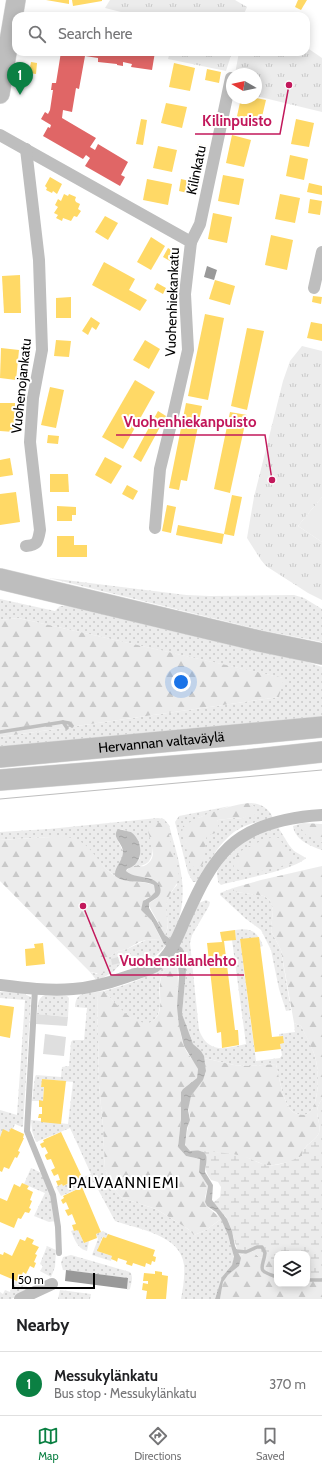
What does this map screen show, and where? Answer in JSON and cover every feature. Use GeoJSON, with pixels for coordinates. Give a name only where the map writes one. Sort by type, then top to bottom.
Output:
{"type":"FeatureCollection","features":[{"type":"Feature","properties":{"kind":"highway"},"geometry":{"type":"LineString","coordinates":[[1,579],[259,641],[322,654]]}},
{"type":"Feature","properties":{"kind":"highway","name":"Hervannan valtaväylä"},"geometry":{"type":"LineString","coordinates":[[0,757],[322,727]]}},
{"type":"Feature","properties":{"kind":"highway","name":"Hervannan valtaväylä"},"geometry":{"type":"LineString","coordinates":[[0,780],[248,760],[322,752]]}},
{"type":"Feature","properties":{"kind":"main road"},"geometry":{"type":"LineString","coordinates":[[0,94],[6,18],[16,0]]}},
{"type":"Feature","properties":{"kind":"street","name":"Kilinkatu"},"geometry":{"type":"LineString","coordinates":[[191,242],[200,224],[226,102]]}},
{"type":"Feature","properties":{"kind":"street","name":"Vuohenhiekankatu"},"geometry":{"type":"LineString","coordinates":[[0,135],[191,242],[185,294],[188,350],[174,416],[160,469],[155,528]]}},
{"type":"Feature","properties":{"kind":"street","name":"Vuohenojankatu"},"geometry":{"type":"LineString","coordinates":[[26,149],[38,254],[42,350],[33,398],[30,442],[40,530],[38,541],[32,545],[26,546]]}},
{"type":"Feature","properties":{"kind":"street"},"geometry":{"type":"LineString","coordinates":[[314,288],[322,252]]}},
{"type":"Feature","properties":{"kind":"street"},"geometry":{"type":"LineString","coordinates":[[0,985],[35,989],[73,989],[107,984],[155,966],[164,958],[180,932],[207,875],[229,847],[248,833],[263,826],[288,819],[322,815]]}},
{"type":"Feature","properties":{"kind":"street"},"geometry":{"type":"LineString","coordinates":[[20,1299],[52,1284]]}},
{"type":"Feature","properties":{"kind":"lane"},"geometry":{"type":"LineString","coordinates":[[35,989],[27,1131],[52,1195],[58,1227],[59,1253]]}},
{"type":"Feature","properties":{"kind":"green space"},"geometry":{"type":"Polygon","coordinates":[[[110,0],[235,0],[247,7],[245,12],[121,12],[105,8],[110,0]]]}},
{"type":"Feature","properties":{"kind":"green space"},"geometry":{"type":"Polygon","coordinates":[[[310,50],[322,58],[322,112],[262,97],[262,68],[236,68],[238,56],[310,56],[310,50]]]}},
{"type":"Feature","properties":{"kind":"green space"},"geometry":{"type":"Polygon","coordinates":[[[169,56],[231,56],[226,71],[168,59],[169,56]]]}},
{"type":"Feature","properties":{"kind":"green space"},"geometry":{"type":"Polygon","coordinates":[[[302,346],[322,351],[322,497],[298,526],[322,542],[322,600],[308,593],[266,566],[247,538],[254,497],[283,381],[290,361],[302,346]]]}},
{"type":"Feature","properties":{"kind":"green space"},"geometry":{"type":"Polygon","coordinates":[[[322,497],[322,542],[298,526],[322,497]]]}},
{"type":"Feature","properties":{"kind":"green space"},"geometry":{"type":"Polygon","coordinates":[[[49,578],[186,595],[294,595],[304,598],[322,609],[322,642],[265,631],[49,578]]]}},
{"type":"Feature","properties":{"kind":"green space"},"geometry":{"type":"Polygon","coordinates":[[[0,599],[55,611],[60,606],[79,606],[308,662],[322,667],[322,718],[0,749],[0,737],[279,697],[283,678],[18,618],[0,620],[0,599]]]}},
{"type":"Feature","properties":{"kind":"green space"},"geometry":{"type":"Polygon","coordinates":[[[18,618],[284,678],[279,697],[0,737],[0,620],[18,618]]]}},
{"type":"Feature","properties":{"kind":"green space"},"geometry":{"type":"Polygon","coordinates":[[[249,803],[264,807],[269,811],[273,818],[248,825],[234,832],[223,842],[197,882],[193,882],[188,873],[175,822],[179,816],[230,806],[198,818],[205,850],[205,838],[218,820],[234,818],[242,819],[255,807],[249,803]]]}},
{"type":"Feature","properties":{"kind":"green space"},"geometry":{"type":"Polygon","coordinates":[[[249,803],[255,807],[256,811],[254,817],[246,816],[242,819],[234,818],[218,820],[218,832],[207,836],[206,838],[203,864],[197,868],[191,866],[182,833],[183,826],[215,811],[249,803]]]}},
{"type":"Feature","properties":{"kind":"green space"},"geometry":{"type":"Polygon","coordinates":[[[158,818],[164,819],[169,825],[177,854],[182,882],[183,896],[181,910],[177,924],[170,939],[165,935],[168,924],[166,904],[169,895],[177,885],[153,844],[152,854],[149,861],[143,865],[134,866],[140,858],[137,839],[131,832],[120,829],[116,837],[123,851],[123,856],[115,876],[98,860],[51,837],[0,840],[0,832],[49,829],[158,818]]]}},
{"type":"Feature","properties":{"kind":"green space"},"geometry":{"type":"Polygon","coordinates":[[[156,822],[164,824],[168,831],[179,875],[167,901],[166,910],[168,926],[165,935],[148,904],[157,898],[156,882],[129,874],[126,871],[133,866],[144,866],[149,863],[152,858],[153,849],[148,830],[152,823],[156,822]]]}},
{"type":"Feature","properties":{"kind":"green space"},"geometry":{"type":"Polygon","coordinates":[[[303,823],[315,838],[322,842],[322,850],[304,842],[294,831],[293,826],[303,823]]]}},
{"type":"Feature","properties":{"kind":"green space"},"geometry":{"type":"Polygon","coordinates":[[[303,823],[322,824],[322,842],[306,835],[300,827],[303,823]]]}},
{"type":"Feature","properties":{"kind":"green space"},"geometry":{"type":"Polygon","coordinates":[[[278,827],[294,851],[306,858],[291,866],[268,874],[221,885],[218,882],[217,873],[219,868],[237,848],[255,835],[278,827]]]}},
{"type":"Feature","properties":{"kind":"green space"},"geometry":{"type":"Polygon","coordinates":[[[67,837],[78,840],[91,850],[103,866],[113,875],[123,880],[154,885],[155,892],[150,897],[145,899],[141,910],[152,921],[161,939],[146,940],[127,949],[118,951],[109,957],[109,970],[102,974],[90,972],[0,881],[0,840],[67,837]]]}},
{"type":"Feature","properties":{"kind":"green space"},"geometry":{"type":"Polygon","coordinates":[[[272,837],[279,838],[287,850],[297,859],[295,863],[257,872],[241,871],[234,868],[236,856],[241,851],[253,844],[272,837]]]}},
{"type":"Feature","properties":{"kind":"green space"},"geometry":{"type":"Polygon","coordinates":[[[322,866],[322,1099],[317,1109],[320,1128],[319,1133],[307,1146],[302,1156],[289,1162],[274,1165],[265,1165],[248,1158],[231,1154],[190,1151],[186,1148],[185,1142],[190,1117],[188,1107],[191,1096],[205,1075],[206,1071],[204,1058],[234,1065],[249,1066],[276,1064],[286,1102],[292,1111],[303,1115],[312,1109],[317,1095],[318,1086],[316,1061],[301,1026],[294,1023],[281,950],[271,931],[273,910],[270,900],[264,896],[236,892],[233,888],[322,866]]]}},
{"type":"Feature","properties":{"kind":"green space"},"geometry":{"type":"Polygon","coordinates":[[[233,888],[236,892],[264,896],[270,900],[273,910],[271,931],[281,950],[291,1010],[286,1011],[279,989],[271,950],[261,930],[246,919],[220,895],[220,893],[233,888]]]}},
{"type":"Feature","properties":{"kind":"green space"},"geometry":{"type":"Polygon","coordinates":[[[206,900],[210,902],[209,906],[192,935],[190,943],[199,1030],[207,1043],[218,1048],[246,1044],[232,940],[236,940],[235,930],[250,930],[259,937],[240,940],[256,1061],[280,1058],[282,1055],[280,1044],[284,1043],[283,1036],[279,1036],[279,1034],[295,1032],[294,1023],[301,1026],[313,1050],[318,1071],[317,1095],[312,1109],[308,1113],[303,1115],[296,1113],[289,1107],[282,1089],[276,1064],[249,1066],[234,1065],[204,1058],[201,1051],[194,1046],[191,1041],[182,1014],[186,971],[184,951],[179,946],[199,903],[206,900]]]}},
{"type":"Feature","properties":{"kind":"green space"},"geometry":{"type":"Polygon","coordinates":[[[259,938],[263,946],[260,947],[259,938]]]}},
{"type":"Feature","properties":{"kind":"green space"},"geometry":{"type":"Polygon","coordinates":[[[161,939],[166,945],[163,949],[152,959],[134,969],[131,969],[133,960],[128,958],[124,960],[113,972],[97,981],[90,972],[97,974],[109,957],[118,951],[127,949],[146,940],[161,939]]]}},
{"type":"Feature","properties":{"kind":"green space"},"geometry":{"type":"Polygon","coordinates":[[[176,952],[178,956],[177,963],[164,971],[160,979],[160,1009],[153,1021],[147,1024],[140,1023],[133,1019],[126,1014],[104,991],[144,978],[162,967],[176,952]]]}},
{"type":"Feature","properties":{"kind":"green space"},"geometry":{"type":"Polygon","coordinates":[[[177,963],[179,1025],[185,1049],[198,1069],[197,1078],[181,1092],[181,1119],[178,1147],[186,1156],[200,1159],[199,1172],[208,1186],[205,1196],[206,1205],[221,1219],[206,1230],[194,1235],[188,1229],[156,1209],[122,1198],[112,1187],[105,1169],[99,1085],[97,992],[104,991],[124,1012],[135,1020],[149,1023],[155,1019],[159,1013],[161,977],[168,967],[177,963]]]}},
{"type":"Feature","properties":{"kind":"green space"},"geometry":{"type":"Polygon","coordinates":[[[0,992],[20,992],[31,997],[23,1126],[22,1127],[15,1124],[13,1129],[11,1128],[9,1132],[3,1130],[0,1137],[0,1110],[17,1115],[25,1000],[0,998],[0,992]]]}},
{"type":"Feature","properties":{"kind":"green space"},"geometry":{"type":"Polygon","coordinates":[[[97,992],[99,1085],[105,1169],[112,1187],[122,1198],[156,1209],[188,1229],[194,1235],[206,1230],[221,1219],[230,1241],[234,1259],[231,1268],[216,1294],[215,1299],[181,1299],[184,1265],[181,1255],[167,1240],[157,1235],[115,1221],[94,1182],[61,1196],[56,1187],[62,1184],[63,1186],[91,1174],[70,1128],[36,1142],[32,1131],[31,1120],[68,1124],[73,1082],[42,1079],[41,1087],[44,1087],[43,1101],[32,1101],[35,1077],[36,1075],[61,1077],[62,1067],[69,1066],[71,1042],[73,1040],[84,1040],[87,1008],[75,1007],[77,999],[79,996],[97,992]]]}},
{"type":"Feature","properties":{"kind":"green space"},"geometry":{"type":"Polygon","coordinates":[[[45,995],[67,996],[69,998],[68,1017],[37,1014],[39,1000],[45,995]]]}},
{"type":"Feature","properties":{"kind":"green space"},"geometry":{"type":"Polygon","coordinates":[[[322,1099],[322,1284],[310,1278],[310,1251],[274,1251],[274,1264],[271,1260],[259,1257],[251,1250],[246,1251],[240,1256],[226,1217],[213,1203],[220,1197],[221,1187],[218,1182],[211,1180],[208,1175],[206,1167],[207,1159],[202,1151],[243,1156],[268,1165],[283,1163],[302,1156],[307,1146],[319,1133],[320,1128],[317,1109],[322,1099]]]}},
{"type":"Feature","properties":{"kind":"green space"},"geometry":{"type":"Polygon","coordinates":[[[31,1168],[42,1174],[47,1184],[55,1221],[49,1222],[34,1216],[45,1193],[24,1184],[31,1168]]]}},
{"type":"Feature","properties":{"kind":"green space"},"geometry":{"type":"Polygon","coordinates":[[[78,1230],[84,1243],[89,1241],[87,1251],[81,1248],[77,1243],[71,1231],[78,1230]]]}},
{"type":"Feature","properties":{"kind":"green space"},"geometry":{"type":"Polygon","coordinates":[[[103,1231],[108,1234],[106,1238],[102,1237],[98,1251],[112,1256],[111,1261],[92,1255],[98,1239],[96,1234],[103,1231]]]}},
{"type":"Feature","properties":{"kind":"green space"},"geometry":{"type":"Polygon","coordinates":[[[47,1246],[56,1250],[55,1267],[51,1277],[40,1271],[43,1266],[40,1264],[47,1246]]]}},
{"type":"Feature","properties":{"kind":"green space"},"geometry":{"type":"Polygon","coordinates":[[[249,1250],[259,1257],[273,1261],[274,1287],[310,1287],[310,1277],[314,1278],[322,1284],[322,1299],[220,1299],[223,1282],[228,1275],[239,1266],[240,1256],[249,1250]]]}},
{"type":"Feature","properties":{"kind":"green space"},"geometry":{"type":"Polygon","coordinates":[[[71,1255],[130,1272],[132,1278],[130,1289],[127,1290],[128,1278],[63,1270],[61,1263],[63,1257],[71,1255]]]}},
{"type":"Feature","properties":{"kind":"green space"},"geometry":{"type":"Polygon","coordinates":[[[15,1280],[33,1290],[11,1299],[0,1299],[0,1292],[3,1294],[5,1290],[10,1292],[15,1280]]]}},
{"type":"Feature","properties":{"kind":"green space"},"geometry":{"type":"Polygon","coordinates":[[[60,1290],[91,1294],[90,1299],[58,1299],[60,1290]]]}},
{"type":"Feature","properties":{"kind":"water"},"geometry":{"type":"Polygon","coordinates":[[[118,829],[131,832],[138,841],[140,847],[137,863],[126,871],[130,874],[154,880],[158,883],[161,890],[160,893],[158,897],[149,903],[149,908],[165,935],[184,951],[186,971],[182,1014],[193,1044],[204,1056],[206,1071],[203,1080],[191,1096],[188,1110],[190,1120],[187,1128],[185,1145],[190,1151],[199,1151],[205,1154],[207,1160],[205,1172],[213,1185],[212,1200],[227,1219],[232,1231],[235,1246],[241,1258],[239,1266],[228,1275],[223,1282],[220,1299],[215,1299],[222,1277],[232,1265],[234,1257],[228,1235],[221,1219],[216,1212],[207,1206],[205,1202],[208,1186],[199,1172],[200,1159],[186,1156],[178,1147],[181,1119],[181,1092],[197,1078],[198,1069],[184,1046],[179,1026],[177,1007],[179,976],[177,954],[164,944],[152,921],[141,910],[143,901],[155,892],[154,885],[145,882],[120,879],[115,876],[116,870],[123,855],[116,835],[118,829]]]}},
{"type":"Feature","properties":{"kind":"building: Homes"},"geometry":{"type":"Polygon","coordinates":[[[46,0],[69,0],[69,4],[46,0]]]}},
{"type":"Feature","properties":{"kind":"building: Homes"},"geometry":{"type":"Polygon","coordinates":[[[72,0],[102,0],[102,1],[73,6],[72,0]]]}},
{"type":"Feature","properties":{"kind":"building: Homes"},"geometry":{"type":"Polygon","coordinates":[[[298,0],[307,0],[301,10],[295,7],[298,0]]]}},
{"type":"Feature","properties":{"kind":"building: Homes"},"geometry":{"type":"Polygon","coordinates":[[[31,62],[37,63],[36,74],[29,73],[31,62]]]}},
{"type":"Feature","properties":{"kind":"building: Homes"},"geometry":{"type":"Polygon","coordinates":[[[174,63],[195,68],[190,91],[169,87],[174,63]]]}},
{"type":"Feature","properties":{"kind":"building: Homes"},"geometry":{"type":"Polygon","coordinates":[[[207,69],[221,72],[219,83],[205,80],[207,69]]]}},
{"type":"Feature","properties":{"kind":"building: Homes"},"geometry":{"type":"Polygon","coordinates":[[[262,99],[266,100],[260,125],[250,123],[249,128],[235,125],[240,104],[262,104],[262,99]]]}},
{"type":"Feature","properties":{"kind":"building: Homes"},"geometry":{"type":"Polygon","coordinates":[[[166,103],[187,107],[182,128],[161,123],[166,103]]]}},
{"type":"Feature","properties":{"kind":"building: Homes"},"geometry":{"type":"Polygon","coordinates":[[[141,119],[147,120],[143,145],[136,144],[141,119]]]}},
{"type":"Feature","properties":{"kind":"building: Homes"},"geometry":{"type":"Polygon","coordinates":[[[296,119],[314,123],[309,147],[291,144],[296,119]]]}},
{"type":"Feature","properties":{"kind":"building: Homes"},"geometry":{"type":"Polygon","coordinates":[[[232,135],[251,140],[244,167],[226,163],[232,135]]]}},
{"type":"Feature","properties":{"kind":"building: Homes"},"geometry":{"type":"Polygon","coordinates":[[[198,144],[207,146],[204,162],[195,160],[198,144]]]}},
{"type":"Feature","properties":{"kind":"building: Homes"},"geometry":{"type":"Polygon","coordinates":[[[158,146],[177,150],[172,172],[153,168],[158,146]]]}},
{"type":"Feature","properties":{"kind":"building: Homes"},"geometry":{"type":"Polygon","coordinates":[[[290,155],[308,159],[304,180],[286,176],[290,155]]]}},
{"type":"Feature","properties":{"kind":"building: Homes"},"geometry":{"type":"Polygon","coordinates":[[[223,175],[244,179],[239,205],[218,201],[223,175]]]}},
{"type":"Feature","properties":{"kind":"building: Homes"},"geometry":{"type":"Polygon","coordinates":[[[50,177],[62,184],[57,194],[53,191],[52,193],[46,190],[47,188],[45,186],[50,177]]]}},
{"type":"Feature","properties":{"kind":"building: Homes"},"geometry":{"type":"Polygon","coordinates":[[[147,179],[172,184],[168,205],[143,200],[147,179]]]}},
{"type":"Feature","properties":{"kind":"building: Homes"},"geometry":{"type":"Polygon","coordinates":[[[181,179],[198,183],[196,195],[179,191],[181,179]]]}},
{"type":"Feature","properties":{"kind":"building: Homes"},"geometry":{"type":"Polygon","coordinates":[[[309,183],[322,186],[322,195],[307,192],[309,183]]]}},
{"type":"Feature","properties":{"kind":"building: Homes"},"geometry":{"type":"Polygon","coordinates":[[[64,194],[68,196],[69,194],[76,197],[76,202],[80,204],[78,209],[81,211],[77,217],[74,216],[71,221],[63,218],[62,221],[56,218],[58,215],[54,213],[58,207],[55,205],[58,199],[61,201],[64,194]]]}},
{"type":"Feature","properties":{"kind":"building: Homes"},"geometry":{"type":"Polygon","coordinates":[[[280,194],[300,198],[295,223],[275,219],[280,194]]]}},
{"type":"Feature","properties":{"kind":"building: Homes"},"geometry":{"type":"Polygon","coordinates":[[[310,199],[322,201],[320,215],[308,213],[310,199]]]}},
{"type":"Feature","properties":{"kind":"building: Homes"},"geometry":{"type":"Polygon","coordinates":[[[213,213],[232,217],[227,243],[208,239],[213,213]]]}},
{"type":"Feature","properties":{"kind":"building: Homes"},"geometry":{"type":"Polygon","coordinates":[[[105,216],[118,223],[108,240],[95,232],[105,216]]]}},
{"type":"Feature","properties":{"kind":"building: Homes"},"geometry":{"type":"Polygon","coordinates":[[[271,235],[293,240],[287,270],[265,265],[271,235]]]}},
{"type":"Feature","properties":{"kind":"building: Homes"},"geometry":{"type":"Polygon","coordinates":[[[151,237],[165,246],[151,270],[137,262],[151,237]]]}},
{"type":"Feature","properties":{"kind":"building: Homes"},"geometry":{"type":"Polygon","coordinates":[[[168,248],[175,252],[170,261],[163,257],[168,248]]]}},
{"type":"Feature","properties":{"kind":"building: Homes"},"geometry":{"type":"Polygon","coordinates":[[[104,262],[135,279],[129,290],[147,300],[140,311],[92,285],[104,262]]]}},
{"type":"Feature","properties":{"kind":"building: Homes"},"geometry":{"type":"Polygon","coordinates":[[[20,275],[21,313],[4,313],[2,276],[20,275]]]}},
{"type":"Feature","properties":{"kind":"building: Homes"},"geometry":{"type":"Polygon","coordinates":[[[215,280],[235,286],[230,305],[209,299],[215,280]]]}},
{"type":"Feature","properties":{"kind":"building: Homes"},"geometry":{"type":"Polygon","coordinates":[[[157,283],[166,288],[163,294],[154,289],[157,283]]]}},
{"type":"Feature","properties":{"kind":"building: Homes"},"geometry":{"type":"Polygon","coordinates":[[[313,296],[322,297],[321,304],[312,302],[313,296]]]}},
{"type":"Feature","properties":{"kind":"building: Homes"},"geometry":{"type":"Polygon","coordinates":[[[71,297],[71,318],[56,318],[56,298],[71,297]]]}},
{"type":"Feature","properties":{"kind":"building: Homes"},"geometry":{"type":"Polygon","coordinates":[[[205,314],[224,318],[208,400],[188,396],[205,314]]]}},
{"type":"Feature","properties":{"kind":"building: Homes"},"geometry":{"type":"Polygon","coordinates":[[[91,317],[100,323],[96,330],[92,327],[88,335],[82,331],[91,317]]]}},
{"type":"Feature","properties":{"kind":"building: Homes"},"geometry":{"type":"Polygon","coordinates":[[[311,322],[322,324],[322,341],[307,338],[311,322]]]}},
{"type":"Feature","properties":{"kind":"building: Homes"},"geometry":{"type":"Polygon","coordinates":[[[247,328],[264,331],[247,410],[231,406],[247,328]]]}},
{"type":"Feature","properties":{"kind":"building: Homes"},"geometry":{"type":"Polygon","coordinates":[[[56,340],[71,341],[69,357],[54,356],[56,340]]]}},
{"type":"Feature","properties":{"kind":"building: Homes"},"geometry":{"type":"Polygon","coordinates":[[[145,340],[160,349],[149,369],[133,360],[145,340]]]}},
{"type":"Feature","properties":{"kind":"building: Homes"},"geometry":{"type":"Polygon","coordinates":[[[1,348],[19,350],[16,380],[0,378],[1,348]]]}},
{"type":"Feature","properties":{"kind":"building: Homes"},"geometry":{"type":"Polygon","coordinates":[[[135,380],[155,392],[123,449],[102,437],[135,380]]]}},
{"type":"Feature","properties":{"kind":"building: Homes"},"geometry":{"type":"Polygon","coordinates":[[[50,387],[64,390],[56,428],[41,425],[50,387]]]}},
{"type":"Feature","properties":{"kind":"building: Homes"},"geometry":{"type":"Polygon","coordinates":[[[0,403],[15,403],[14,432],[0,431],[0,403]]]}},
{"type":"Feature","properties":{"kind":"building: Homes"},"geometry":{"type":"Polygon","coordinates":[[[186,403],[202,406],[187,481],[181,480],[179,490],[169,488],[186,403]]]}},
{"type":"Feature","properties":{"kind":"building: Homes"},"geometry":{"type":"Polygon","coordinates":[[[158,411],[166,416],[141,462],[133,457],[158,411]]]}},
{"type":"Feature","properties":{"kind":"building: Homes"},"geometry":{"type":"Polygon","coordinates":[[[230,412],[247,415],[230,493],[214,489],[230,412]]]}},
{"type":"Feature","properties":{"kind":"building: Homes"},"geometry":{"type":"Polygon","coordinates":[[[48,435],[59,436],[58,444],[47,443],[48,435]]]}},
{"type":"Feature","properties":{"kind":"building: Homes"},"geometry":{"type":"Polygon","coordinates":[[[105,457],[122,466],[111,484],[95,475],[105,457]]]}},
{"type":"Feature","properties":{"kind":"building: Homes"},"geometry":{"type":"Polygon","coordinates":[[[10,458],[13,475],[0,477],[0,460],[10,458]]]}},
{"type":"Feature","properties":{"kind":"building: Homes"},"geometry":{"type":"Polygon","coordinates":[[[50,474],[68,474],[69,492],[50,492],[50,474]]]}},
{"type":"Feature","properties":{"kind":"building: Homes"},"geometry":{"type":"Polygon","coordinates":[[[127,485],[138,491],[133,500],[122,494],[127,485]]]}},
{"type":"Feature","properties":{"kind":"building: Homes"},"geometry":{"type":"Polygon","coordinates":[[[16,492],[20,522],[0,525],[0,494],[16,492]]]}},
{"type":"Feature","properties":{"kind":"building: Homes"},"geometry":{"type":"Polygon","coordinates":[[[232,495],[242,497],[234,536],[224,534],[232,495]]]}},
{"type":"Feature","properties":{"kind":"building: Homes"},"geometry":{"type":"Polygon","coordinates":[[[167,505],[176,507],[171,533],[162,531],[167,505]]]}},
{"type":"Feature","properties":{"kind":"building: Homes"},"geometry":{"type":"Polygon","coordinates":[[[57,506],[76,507],[76,515],[72,515],[72,521],[57,521],[57,506]]]}},
{"type":"Feature","properties":{"kind":"building: Homes"},"geometry":{"type":"Polygon","coordinates":[[[178,525],[224,534],[222,544],[176,535],[178,525]]]}},
{"type":"Feature","properties":{"kind":"building: Homes"},"geometry":{"type":"Polygon","coordinates":[[[57,536],[74,536],[74,545],[87,545],[87,557],[57,557],[57,536]]]}},
{"type":"Feature","properties":{"kind":"building: Homes"},"geometry":{"type":"Polygon","coordinates":[[[235,930],[236,940],[224,941],[235,1030],[238,1030],[239,1045],[222,1048],[221,1032],[217,1033],[207,943],[222,942],[220,932],[235,930]]]}},
{"type":"Feature","properties":{"kind":"building: Homes"},"geometry":{"type":"Polygon","coordinates":[[[259,937],[272,1037],[283,1036],[284,1043],[280,1044],[281,1049],[255,1052],[240,939],[259,937]]]}},
{"type":"Feature","properties":{"kind":"building: Homes"},"geometry":{"type":"Polygon","coordinates":[[[43,943],[45,964],[26,966],[25,949],[35,948],[34,944],[43,943]]]}},
{"type":"Feature","properties":{"kind":"building: Homes"},"geometry":{"type":"Polygon","coordinates":[[[0,1005],[14,1007],[10,1038],[0,1036],[0,1005]]]}},
{"type":"Feature","properties":{"kind":"building: Homes"},"geometry":{"type":"Polygon","coordinates":[[[42,1079],[66,1081],[61,1124],[41,1122],[41,1118],[38,1118],[39,1114],[42,1114],[42,1107],[39,1107],[39,1100],[43,1101],[44,1087],[41,1087],[42,1079]]]}},
{"type":"Feature","properties":{"kind":"building: Homes"},"geometry":{"type":"Polygon","coordinates":[[[11,1128],[24,1134],[24,1138],[18,1151],[20,1152],[17,1158],[15,1157],[9,1169],[4,1167],[2,1172],[0,1171],[0,1137],[3,1129],[9,1132],[11,1128]]]}},
{"type":"Feature","properties":{"kind":"building: Homes"},"geometry":{"type":"Polygon","coordinates":[[[61,1132],[82,1177],[63,1186],[62,1184],[58,1186],[56,1181],[60,1180],[58,1174],[54,1176],[51,1170],[55,1168],[51,1159],[47,1160],[45,1156],[48,1153],[45,1147],[42,1148],[40,1144],[44,1142],[43,1140],[61,1132]]]}},
{"type":"Feature","properties":{"kind":"building: Homes"},"geometry":{"type":"Polygon","coordinates":[[[22,1183],[29,1186],[27,1189],[33,1192],[30,1200],[32,1201],[29,1208],[31,1209],[29,1213],[25,1212],[21,1219],[18,1218],[14,1228],[0,1222],[0,1198],[7,1201],[14,1184],[20,1187],[22,1183]]]}},
{"type":"Feature","properties":{"kind":"building: Homes"},"geometry":{"type":"Polygon","coordinates":[[[82,1187],[101,1232],[96,1234],[97,1238],[84,1243],[78,1230],[74,1231],[72,1225],[76,1224],[72,1214],[68,1216],[65,1210],[69,1209],[66,1202],[63,1204],[61,1200],[64,1198],[63,1196],[82,1187]]]}},
{"type":"Feature","properties":{"kind":"building: Homes"},"geometry":{"type":"Polygon","coordinates":[[[108,1234],[155,1250],[153,1256],[156,1257],[155,1262],[152,1261],[151,1265],[146,1263],[145,1267],[133,1263],[132,1266],[126,1264],[127,1261],[118,1258],[117,1262],[111,1259],[112,1256],[97,1251],[103,1237],[106,1238],[108,1234]]]}},
{"type":"Feature","properties":{"kind":"building: Homes"},"geometry":{"type":"Polygon","coordinates":[[[27,1237],[34,1240],[32,1244],[39,1247],[35,1254],[37,1255],[34,1262],[36,1263],[34,1268],[30,1266],[26,1274],[23,1272],[19,1282],[0,1274],[0,1254],[3,1255],[4,1252],[12,1256],[20,1239],[25,1241],[27,1237]]]}},
{"type":"Feature","properties":{"kind":"building: Homes"},"geometry":{"type":"Polygon","coordinates":[[[155,1271],[162,1272],[162,1275],[168,1276],[166,1299],[146,1299],[147,1291],[142,1290],[143,1283],[148,1284],[148,1281],[143,1281],[144,1273],[155,1274],[155,1271]]]}},
{"type":"Feature","properties":{"kind":"building: Shops"},"geometry":{"type":"Polygon","coordinates":[[[60,56],[85,56],[79,89],[76,88],[72,112],[63,110],[62,118],[96,138],[90,147],[95,150],[98,144],[128,162],[121,175],[125,177],[120,186],[85,166],[90,158],[86,155],[83,159],[43,136],[48,127],[50,128],[51,125],[41,119],[45,112],[48,114],[50,110],[53,90],[51,90],[52,83],[56,83],[60,56]]]}},
{"type":"Feature","properties":{"kind":"building: Shops"},"geometry":{"type":"Polygon","coordinates":[[[85,56],[154,56],[152,70],[131,67],[132,64],[123,62],[123,66],[98,62],[98,58],[85,56]]]}},
{"type":"Feature","properties":{"kind":"building: Industry"},"geometry":{"type":"Polygon","coordinates":[[[207,266],[217,270],[214,280],[204,277],[207,266]]]}},
{"type":"Feature","properties":{"kind":"building: Industry"},"geometry":{"type":"Polygon","coordinates":[[[66,1270],[128,1278],[127,1289],[65,1281],[66,1270]]]}},
{"type":"Feature","properties":{"kind":"building: Other"},"geometry":{"type":"Polygon","coordinates":[[[118,957],[120,963],[112,965],[111,959],[118,957]]]}},
{"type":"Feature","properties":{"kind":"building: Other"},"geometry":{"type":"Polygon","coordinates":[[[37,1014],[68,1017],[67,1026],[36,1024],[37,1014]]]}},
{"type":"Feature","properties":{"kind":"building: Other"},"geometry":{"type":"Polygon","coordinates":[[[45,1034],[66,1037],[64,1056],[43,1054],[45,1034]]]}},
{"type":"Feature","properties":{"kind":"waterway"},"geometry":{"type":"LineString","coordinates":[[63,722],[69,723],[72,726]]}},
{"type":"Feature","properties":{"kind":"waterway"},"geometry":{"type":"LineString","coordinates":[[0,732],[63,722],[67,728]]}},
{"type":"Feature","properties":{"kind":"waterway"},"geometry":{"type":"LineString","coordinates":[[236,1251],[246,1252],[257,1247],[262,1247],[265,1253],[262,1266],[263,1271],[274,1276]]}},
{"type":"Feature","properties":{"kind":"waterway"},"geometry":{"type":"LineString","coordinates":[[310,1280],[322,1280]]}},
{"type":"Feature","properties":{"kind":"tram line"},"geometry":{"type":"LineString","coordinates":[[0,799],[322,770]]}},
{"type":"Feature","properties":{"kind":"place","name":"Kilinpuisto"},"geometry":{"type":"Point","coordinates":[289,85]}},
{"type":"Feature","properties":{"kind":"place","name":"Messukylänkatu"},"geometry":{"type":"Point","coordinates":[20,95]}},
{"type":"Feature","properties":{"kind":"place","name":"Vuohenhiekanpuisto"},"geometry":{"type":"Point","coordinates":[272,480]}},
{"type":"Feature","properties":{"kind":"place","name":"Vuohensillanlehto"},"geometry":{"type":"Point","coordinates":[83,906]}},
{"type":"Feature","properties":{"kind":"district","name":"PALVAANNIEMI"},"geometry":{"type":"Point","coordinates":[124,1183]}}]}
